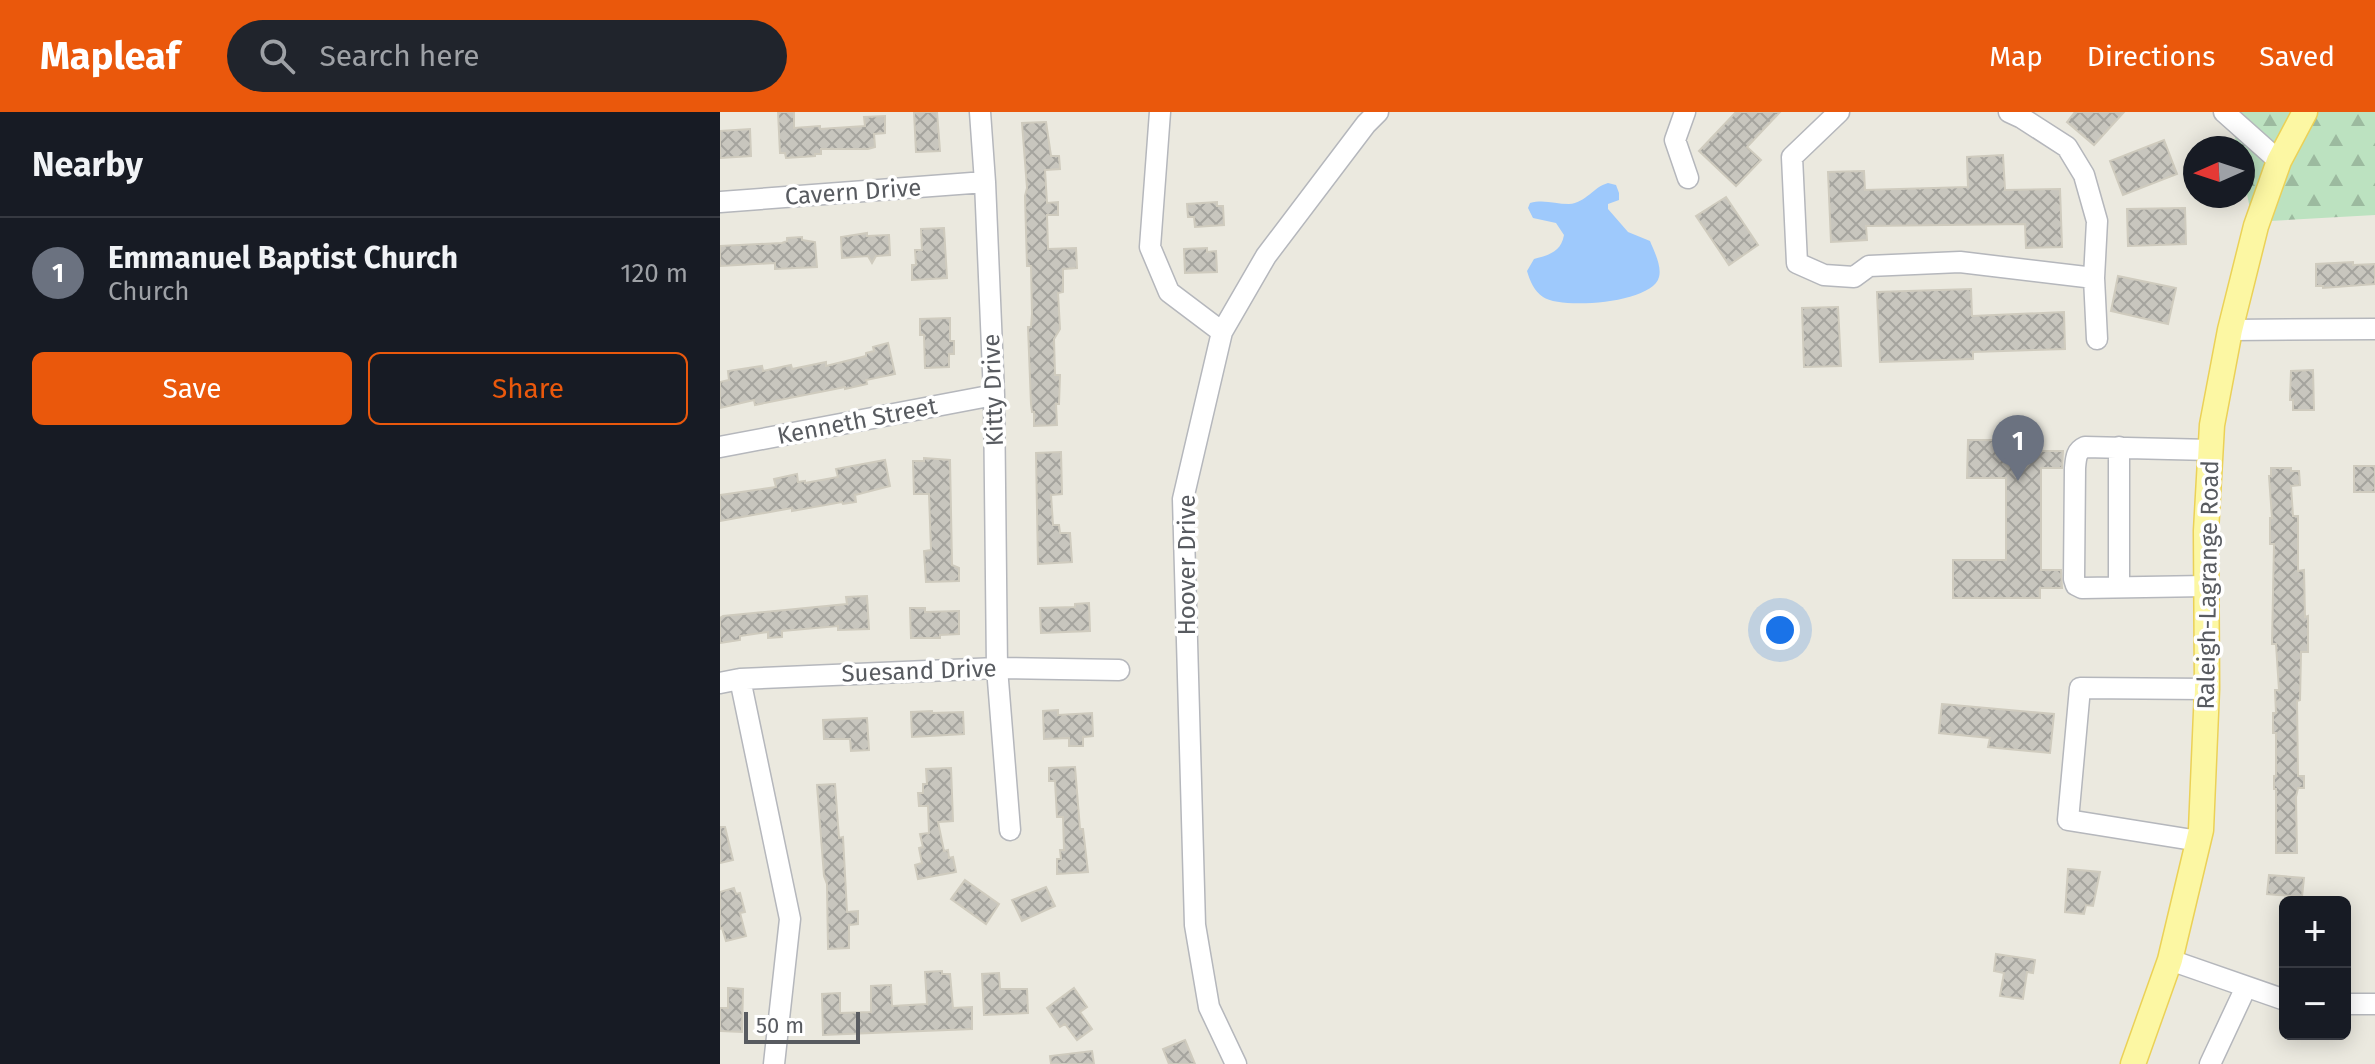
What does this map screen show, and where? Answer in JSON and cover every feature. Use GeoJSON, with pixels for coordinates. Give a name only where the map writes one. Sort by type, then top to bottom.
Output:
{"type":"FeatureCollection","features":[{"type":"Feature","properties":{"kind":"main road","name":"Raleigh-Lagrange Road"},"geometry":{"type":"LineString","coordinates":[[2133,1064],[2170,960],[2201,830],[2207,689],[2206,531],[2212,425],[2230,330],[2256,226],[2279,161],[2305,112]]}},
{"type":"Feature","properties":{"kind":"street","name":"Kitty Drive"},"geometry":{"type":"LineString","coordinates":[[980,112],[994,395],[997,668],[1010,830]]}},
{"type":"Feature","properties":{"kind":"street"},"geometry":{"type":"LineString","coordinates":[[1160,112],[1150,247],[1169,292],[1222,332]]}},
{"type":"Feature","properties":{"kind":"street","name":"Hoover Drive"},"geometry":{"type":"LineString","coordinates":[[1236,1064],[1209,1007],[1195,925],[1183,499],[1222,332],[1266,256],[1378,112]]}},
{"type":"Feature","properties":{"kind":"street"},"geometry":{"type":"LineString","coordinates":[[1685,112],[1675,140],[1688,178]]}},
{"type":"Feature","properties":{"kind":"street"},"geometry":{"type":"LineString","coordinates":[[1839,112],[1792,157],[1797,263],[1824,275],[1854,277],[1869,266],[1960,262],[2094,278]]}},
{"type":"Feature","properties":{"kind":"street"},"geometry":{"type":"LineString","coordinates":[[2009,112],[2067,147],[2084,175],[2097,221],[2094,278],[2097,339]]}},
{"type":"Feature","properties":{"kind":"street"},"geometry":{"type":"LineString","coordinates":[[2224,112],[2279,161]]}},
{"type":"Feature","properties":{"kind":"street","name":"Cavern Drive"},"geometry":{"type":"LineString","coordinates":[[720,202],[985,182]]}},
{"type":"Feature","properties":{"kind":"street"},"geometry":{"type":"LineString","coordinates":[[2230,330],[2375,329]]}},
{"type":"Feature","properties":{"kind":"street","name":"Kenneth Street"},"geometry":{"type":"LineString","coordinates":[[720,447],[994,395]]}},
{"type":"Feature","properties":{"kind":"street"},"geometry":{"type":"LineString","coordinates":[[2207,586],[2082,588],[2076,585],[2076,456],[2079,449],[2085,447],[2211,450]]}},
{"type":"Feature","properties":{"kind":"street"},"geometry":{"type":"LineString","coordinates":[[2119,447],[2119,587]]}},
{"type":"Feature","properties":{"kind":"street","name":"Suesand Drive"},"geometry":{"type":"LineString","coordinates":[[730,681],[997,668],[1119,670]]}},
{"type":"Feature","properties":{"kind":"street"},"geometry":{"type":"LineString","coordinates":[[730,681],[790,919],[774,1064]]}},
{"type":"Feature","properties":{"kind":"street"},"geometry":{"type":"LineString","coordinates":[[2199,841],[2068,820],[2080,688],[2207,689]]}},
{"type":"Feature","properties":{"kind":"street"},"geometry":{"type":"LineString","coordinates":[[2170,960],[2279,998]]}},
{"type":"Feature","properties":{"kind":"street"},"geometry":{"type":"LineString","coordinates":[[2210,1064],[2246,987]]}},
{"type":"Feature","properties":{"kind":"street"},"geometry":{"type":"LineString","coordinates":[[2351,1004],[2375,1004]]}},
{"type":"Feature","properties":{"kind":"green space"},"geometry":{"type":"Polygon","coordinates":[[[2230,112],[2375,112],[2375,215],[2253,222],[2250,208],[2255,208],[2255,136],[2235,136],[2230,112]]]}},
{"type":"Feature","properties":{"kind":"water"},"geometry":{"type":"Polygon","coordinates":[[[1608,183],[1616,185],[1619,200],[1608,204],[1608,209],[1628,232],[1650,241],[1659,263],[1659,277],[1653,286],[1641,293],[1606,302],[1568,303],[1543,297],[1533,286],[1527,271],[1534,259],[1557,249],[1564,235],[1556,223],[1533,218],[1528,208],[1530,203],[1575,203],[1608,183]]]}},
{"type":"Feature","properties":{"kind":"building"},"geometry":{"type":"Polygon","coordinates":[[[778,112],[794,112],[794,128],[820,126],[820,129],[865,126],[864,117],[885,116],[885,133],[874,134],[875,147],[868,149],[821,149],[821,154],[815,156],[786,158],[785,153],[780,153],[778,112]]]}},
{"type":"Feature","properties":{"kind":"building"},"geometry":{"type":"Polygon","coordinates":[[[914,112],[937,112],[940,151],[916,152],[914,112]]]}},
{"type":"Feature","properties":{"kind":"building"},"geometry":{"type":"Polygon","coordinates":[[[1736,112],[1780,112],[1747,147],[1761,160],[1736,186],[1699,151],[1736,112]]]}},
{"type":"Feature","properties":{"kind":"building"},"geometry":{"type":"Polygon","coordinates":[[[2075,112],[2124,112],[2094,145],[2067,122],[2075,112]]]}},
{"type":"Feature","properties":{"kind":"building"},"geometry":{"type":"Polygon","coordinates":[[[1046,122],[1051,156],[1059,156],[1060,169],[1045,170],[1047,203],[1058,202],[1058,215],[1047,215],[1048,249],[1076,248],[1077,268],[1063,269],[1063,292],[1058,293],[1060,329],[1054,339],[1055,375],[1060,375],[1057,425],[1034,426],[1028,327],[1031,327],[1032,314],[1031,266],[1027,266],[1027,188],[1022,123],[1046,122]]]}},
{"type":"Feature","properties":{"kind":"building"},"geometry":{"type":"Polygon","coordinates":[[[750,129],[751,156],[720,158],[720,131],[750,129]]]}},
{"type":"Feature","properties":{"kind":"building"},"geometry":{"type":"Polygon","coordinates":[[[2164,140],[2177,174],[2123,195],[2110,161],[2164,140]]]}},
{"type":"Feature","properties":{"kind":"building"},"geometry":{"type":"Polygon","coordinates":[[[2003,155],[2005,190],[2060,189],[2062,247],[2026,248],[2025,224],[1866,226],[1867,240],[1831,242],[1828,172],[1864,171],[1865,190],[1968,187],[1967,157],[2003,155]]]}},
{"type":"Feature","properties":{"kind":"building"},"geometry":{"type":"Polygon","coordinates":[[[1726,197],[1758,245],[1729,265],[1696,216],[1726,197]]]}},
{"type":"Feature","properties":{"kind":"building"},"geometry":{"type":"Polygon","coordinates":[[[1217,202],[1217,206],[1223,206],[1224,225],[1195,227],[1194,217],[1188,217],[1187,204],[1217,202]]]}},
{"type":"Feature","properties":{"kind":"building"},"geometry":{"type":"Polygon","coordinates":[[[2185,208],[2186,244],[2128,246],[2127,209],[2185,208]]]}},
{"type":"Feature","properties":{"kind":"building"},"geometry":{"type":"Polygon","coordinates":[[[944,228],[947,278],[912,280],[912,265],[916,265],[915,250],[922,250],[921,229],[944,228]]]}},
{"type":"Feature","properties":{"kind":"building"},"geometry":{"type":"Polygon","coordinates":[[[867,233],[867,236],[889,235],[890,255],[876,256],[872,263],[868,256],[842,258],[841,237],[867,233]]]}},
{"type":"Feature","properties":{"kind":"building"},"geometry":{"type":"Polygon","coordinates":[[[802,237],[802,240],[815,242],[817,267],[775,269],[775,263],[720,266],[720,246],[782,243],[787,238],[802,237]]]}},
{"type":"Feature","properties":{"kind":"building"},"geometry":{"type":"Polygon","coordinates":[[[1207,248],[1207,252],[1216,251],[1217,272],[1185,273],[1184,249],[1207,248]]]}},
{"type":"Feature","properties":{"kind":"building"},"geometry":{"type":"Polygon","coordinates":[[[2353,262],[2353,265],[2375,264],[2375,284],[2316,286],[2316,264],[2353,262]]]}},
{"type":"Feature","properties":{"kind":"building"},"geometry":{"type":"Polygon","coordinates":[[[2118,276],[2176,288],[2168,324],[2111,311],[2118,276]]]}},
{"type":"Feature","properties":{"kind":"building"},"geometry":{"type":"Polygon","coordinates":[[[1971,289],[1972,316],[2064,312],[2065,349],[1973,352],[1973,359],[1880,362],[1877,292],[1971,289]]]}},
{"type":"Feature","properties":{"kind":"building"},"geometry":{"type":"Polygon","coordinates":[[[1838,307],[1841,366],[1804,367],[1802,308],[1838,307]]]}},
{"type":"Feature","properties":{"kind":"building"},"geometry":{"type":"Polygon","coordinates":[[[950,318],[950,341],[954,341],[954,354],[949,354],[949,367],[925,368],[920,319],[950,318]]]}},
{"type":"Feature","properties":{"kind":"building"},"geometry":{"type":"Polygon","coordinates":[[[888,343],[895,374],[866,380],[867,384],[845,389],[755,405],[754,400],[720,408],[720,382],[729,380],[728,371],[762,366],[763,371],[791,365],[792,369],[826,362],[826,366],[866,356],[866,353],[874,351],[873,347],[888,343]]]}},
{"type":"Feature","properties":{"kind":"building"},"geometry":{"type":"Polygon","coordinates":[[[2313,370],[2314,410],[2293,410],[2293,400],[2290,400],[2291,371],[2313,370]]]}},
{"type":"Feature","properties":{"kind":"building"},"geometry":{"type":"Polygon","coordinates":[[[1968,440],[2042,440],[2041,451],[2063,451],[2062,468],[2041,468],[2041,570],[2061,570],[2062,588],[2040,588],[2040,598],[1953,598],[1953,560],[2006,560],[2006,478],[1967,478],[1968,440]]]}},
{"type":"Feature","properties":{"kind":"building"},"geometry":{"type":"Polygon","coordinates":[[[1061,452],[1062,494],[1051,495],[1053,525],[1059,525],[1060,533],[1070,533],[1072,562],[1038,564],[1036,453],[1061,452]]]}},
{"type":"Feature","properties":{"kind":"building"},"geometry":{"type":"Polygon","coordinates":[[[924,458],[950,460],[952,565],[959,568],[959,581],[926,582],[924,551],[931,550],[929,494],[914,494],[913,461],[924,461],[924,458]]]}},
{"type":"Feature","properties":{"kind":"building"},"geometry":{"type":"Polygon","coordinates":[[[885,460],[890,486],[855,495],[856,502],[792,511],[792,508],[720,521],[720,495],[776,487],[774,479],[797,474],[798,482],[805,483],[838,477],[836,469],[885,460]]]}},
{"type":"Feature","properties":{"kind":"building"},"geometry":{"type":"Polygon","coordinates":[[[2354,466],[2375,466],[2375,492],[2354,492],[2354,466]]]}},
{"type":"Feature","properties":{"kind":"building"},"geometry":{"type":"Polygon","coordinates":[[[2271,468],[2299,471],[2300,485],[2291,486],[2293,516],[2298,516],[2298,571],[2304,570],[2308,652],[2301,652],[2300,700],[2297,701],[2298,776],[2304,776],[2304,788],[2298,788],[2296,797],[2297,853],[2276,853],[2276,733],[2273,733],[2273,713],[2276,713],[2275,690],[2279,690],[2276,644],[2272,644],[2274,544],[2270,544],[2271,468]]]}},
{"type":"Feature","properties":{"kind":"building"},"geometry":{"type":"Polygon","coordinates":[[[867,596],[869,629],[838,630],[838,626],[782,631],[782,637],[768,638],[768,632],[720,643],[720,618],[723,616],[847,604],[846,597],[867,596]]]}},
{"type":"Feature","properties":{"kind":"building"},"geometry":{"type":"Polygon","coordinates":[[[1089,603],[1090,631],[1041,633],[1040,608],[1075,607],[1075,604],[1089,603]]]}},
{"type":"Feature","properties":{"kind":"building"},"geometry":{"type":"Polygon","coordinates":[[[910,608],[925,608],[925,612],[959,611],[959,634],[940,635],[940,638],[911,638],[910,608]]]}},
{"type":"Feature","properties":{"kind":"building"},"geometry":{"type":"Polygon","coordinates":[[[1942,704],[2054,714],[2050,753],[1988,747],[1990,738],[1939,733],[1942,704]]]}},
{"type":"Feature","properties":{"kind":"building"},"geometry":{"type":"Polygon","coordinates":[[[1058,710],[1058,715],[1092,713],[1093,736],[1083,737],[1083,746],[1069,746],[1069,738],[1044,739],[1043,711],[1058,710]]]}},
{"type":"Feature","properties":{"kind":"building"},"geometry":{"type":"Polygon","coordinates":[[[911,712],[963,712],[964,734],[912,737],[911,712]]]}},
{"type":"Feature","properties":{"kind":"building"},"geometry":{"type":"Polygon","coordinates":[[[867,718],[869,750],[851,751],[850,739],[824,739],[823,720],[867,718]]]}},
{"type":"Feature","properties":{"kind":"building"},"geometry":{"type":"Polygon","coordinates":[[[1075,767],[1080,829],[1083,829],[1088,872],[1057,874],[1057,859],[1061,859],[1060,850],[1064,850],[1063,817],[1057,817],[1055,781],[1049,781],[1049,768],[1075,767]]]}},
{"type":"Feature","properties":{"kind":"building"},"geometry":{"type":"Polygon","coordinates":[[[951,768],[953,821],[938,822],[944,851],[948,850],[949,858],[953,857],[956,872],[918,879],[915,865],[922,863],[920,834],[929,833],[928,806],[919,806],[918,793],[923,793],[923,784],[927,784],[926,769],[951,768]]]}},
{"type":"Feature","properties":{"kind":"building"},"geometry":{"type":"Polygon","coordinates":[[[835,784],[839,838],[843,837],[847,912],[858,911],[858,924],[849,925],[849,948],[828,949],[827,884],[817,785],[835,784]]]}},
{"type":"Feature","properties":{"kind":"building"},"geometry":{"type":"Polygon","coordinates":[[[720,827],[725,827],[733,860],[720,863],[720,827]]]}},
{"type":"Feature","properties":{"kind":"building"},"geometry":{"type":"Polygon","coordinates":[[[2068,869],[2100,872],[2093,906],[2086,905],[2084,914],[2065,912],[2068,869]]]}},
{"type":"Feature","properties":{"kind":"building"},"geometry":{"type":"Polygon","coordinates":[[[2269,875],[2304,878],[2302,896],[2267,894],[2269,875]]]}},
{"type":"Feature","properties":{"kind":"building"},"geometry":{"type":"Polygon","coordinates":[[[965,880],[999,904],[986,924],[951,899],[965,880]]]}},
{"type":"Feature","properties":{"kind":"building"},"geometry":{"type":"Polygon","coordinates":[[[1046,887],[1055,906],[1022,921],[1012,900],[1046,887]]]}},
{"type":"Feature","properties":{"kind":"building"},"geometry":{"type":"Polygon","coordinates":[[[734,888],[736,894],[740,893],[745,912],[740,913],[746,936],[726,941],[720,929],[720,892],[734,888]]]}},
{"type":"Feature","properties":{"kind":"building"},"geometry":{"type":"Polygon","coordinates":[[[1996,954],[2035,960],[2033,973],[2027,972],[2023,999],[2000,996],[2004,973],[1994,971],[1996,954]]]}},
{"type":"Feature","properties":{"kind":"building"},"geometry":{"type":"Polygon","coordinates":[[[942,971],[942,974],[950,974],[953,1008],[972,1007],[972,1029],[823,1035],[822,994],[840,993],[840,1013],[871,1012],[871,986],[891,985],[892,1006],[927,1004],[925,972],[942,971]]]}},
{"type":"Feature","properties":{"kind":"building"},"geometry":{"type":"Polygon","coordinates":[[[999,973],[1000,989],[1027,989],[1028,1013],[984,1015],[982,974],[999,973]]]}},
{"type":"Feature","properties":{"kind":"building"},"geometry":{"type":"Polygon","coordinates":[[[728,988],[743,989],[742,1032],[720,1031],[720,1008],[728,1008],[728,988]]]}},
{"type":"Feature","properties":{"kind":"building"},"geometry":{"type":"Polygon","coordinates":[[[1074,988],[1087,1007],[1080,1012],[1092,1029],[1077,1040],[1065,1024],[1060,1027],[1047,1008],[1074,988]]]}},
{"type":"Feature","properties":{"kind":"building"},"geometry":{"type":"Polygon","coordinates":[[[1185,1040],[1195,1064],[1169,1064],[1163,1049],[1185,1040]]]}},
{"type":"Feature","properties":{"kind":"building"},"geometry":{"type":"Polygon","coordinates":[[[1092,1051],[1094,1064],[1051,1064],[1050,1056],[1092,1051]]]}},
{"type":"Feature","properties":{"kind":"place","name":"Emmanuel Baptist Church"},"geometry":{"type":"Point","coordinates":[2018,481]}}]}
